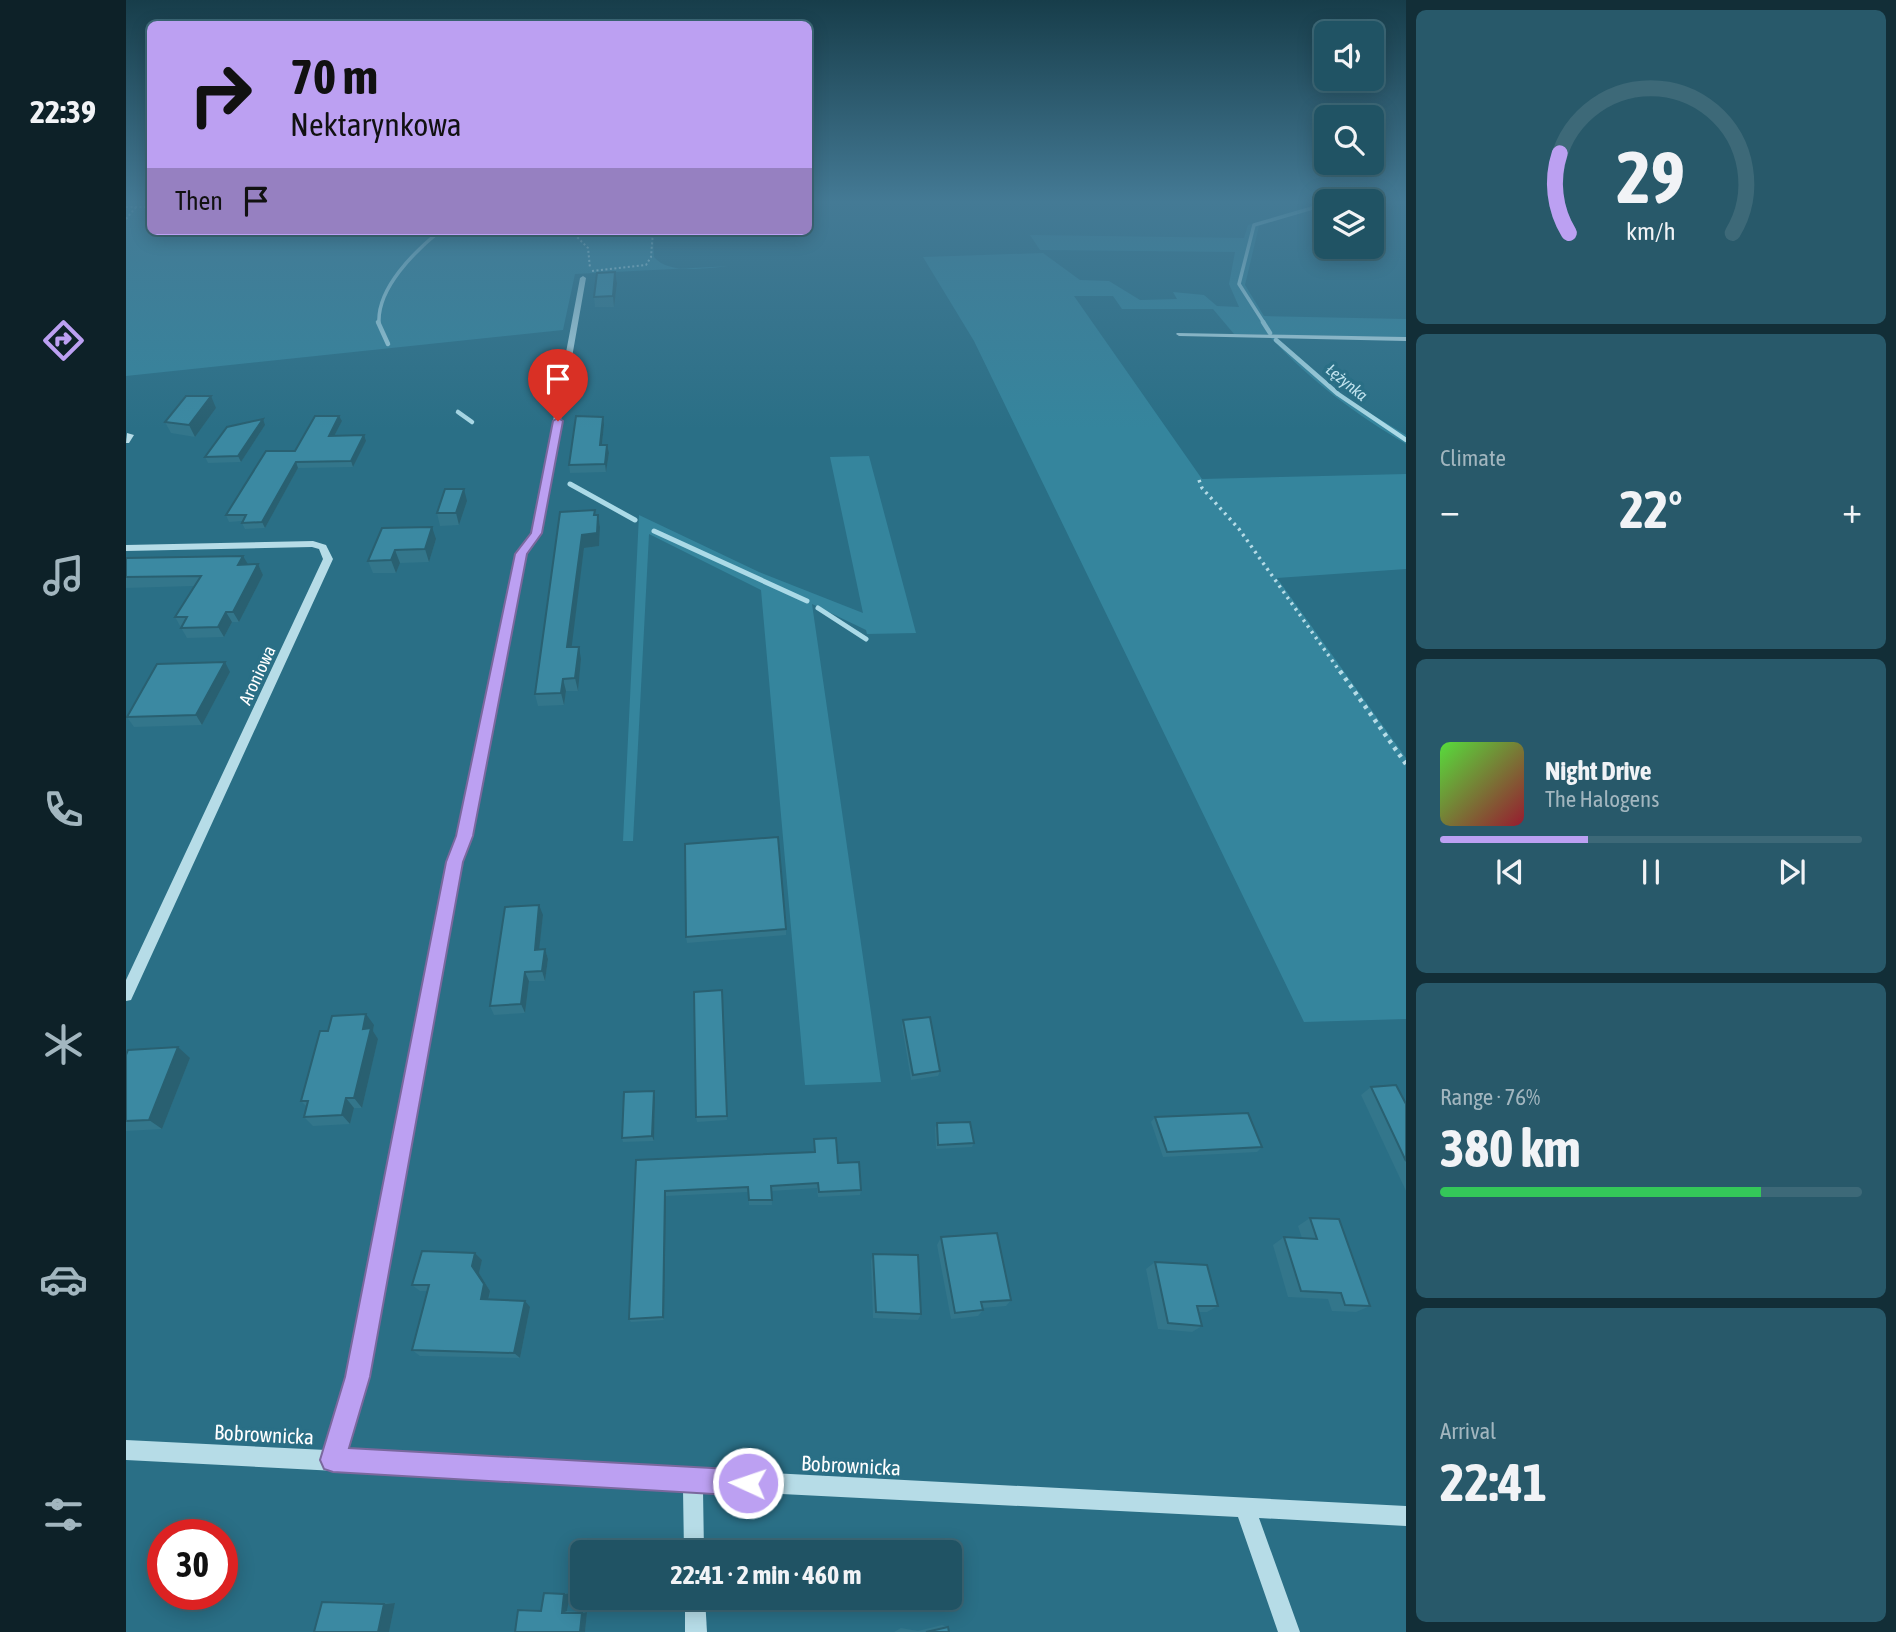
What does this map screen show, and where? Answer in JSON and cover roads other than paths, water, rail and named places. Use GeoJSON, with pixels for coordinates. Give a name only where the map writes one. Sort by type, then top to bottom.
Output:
{"type":"FeatureCollection","features":[{"type":"Feature","properties":{"kind":"street"},"geometry":{"type":"LineString","coordinates":[[333,1460],[358,1377],[455,862],[464,836],[521,554],[536,533],[583,278]]}},
{"type":"Feature","properties":{"kind":"street"},"geometry":{"type":"LineString","coordinates":[[1179,334],[1406,339]]}},
{"type":"Feature","properties":{"kind":"street","name":"Aroniowa"},"geometry":{"type":"LineString","coordinates":[[126,548],[313,544],[323,547],[328,559],[126,995]]}},
{"type":"Feature","properties":{"kind":"street","name":"Bobrownicka"},"geometry":{"type":"LineString","coordinates":[[126,1450],[1406,1516]]}},
{"type":"Feature","properties":{"kind":"street"},"geometry":{"type":"LineString","coordinates":[[693,1480],[694,1540]]}},
{"type":"Feature","properties":{"kind":"street"},"geometry":{"type":"LineString","coordinates":[[1245,1509],[1289,1632]]}},
{"type":"Feature","properties":{"kind":"street"},"geometry":{"type":"LineString","coordinates":[[695,1610],[696,1632]]}},
{"type":"Feature","properties":{"kind":"waterway"},"geometry":{"type":"LineString","coordinates":[[379,323],[384,297],[395,277]]}},
{"type":"Feature","properties":{"kind":"waterway","name":"Łężynka"},"geometry":{"type":"LineString","coordinates":[[1241,277],[1239,284],[1264,323]]}},
{"type":"Feature","properties":{"kind":"waterway"},"geometry":{"type":"LineString","coordinates":[[378,322],[388,344]]}},
{"type":"Feature","properties":{"kind":"waterway","name":"Łężynka"},"geometry":{"type":"LineString","coordinates":[[1263,322],[1270,333]]}},
{"type":"Feature","properties":{"kind":"waterway","name":"Łężynka"},"geometry":{"type":"LineString","coordinates":[[1276,340],[1338,394],[1406,440]]}},
{"type":"Feature","properties":{"kind":"waterway"},"geometry":{"type":"LineString","coordinates":[[458,412],[472,422]]}},
{"type":"Feature","properties":{"kind":"waterway"},"geometry":{"type":"LineString","coordinates":[[570,484],[635,520]]}},
{"type":"Feature","properties":{"kind":"waterway"},"geometry":{"type":"LineString","coordinates":[[654,531],[807,601]]}},
{"type":"Feature","properties":{"kind":"waterway"},"geometry":{"type":"LineString","coordinates":[[818,608],[866,639]]}}]}
